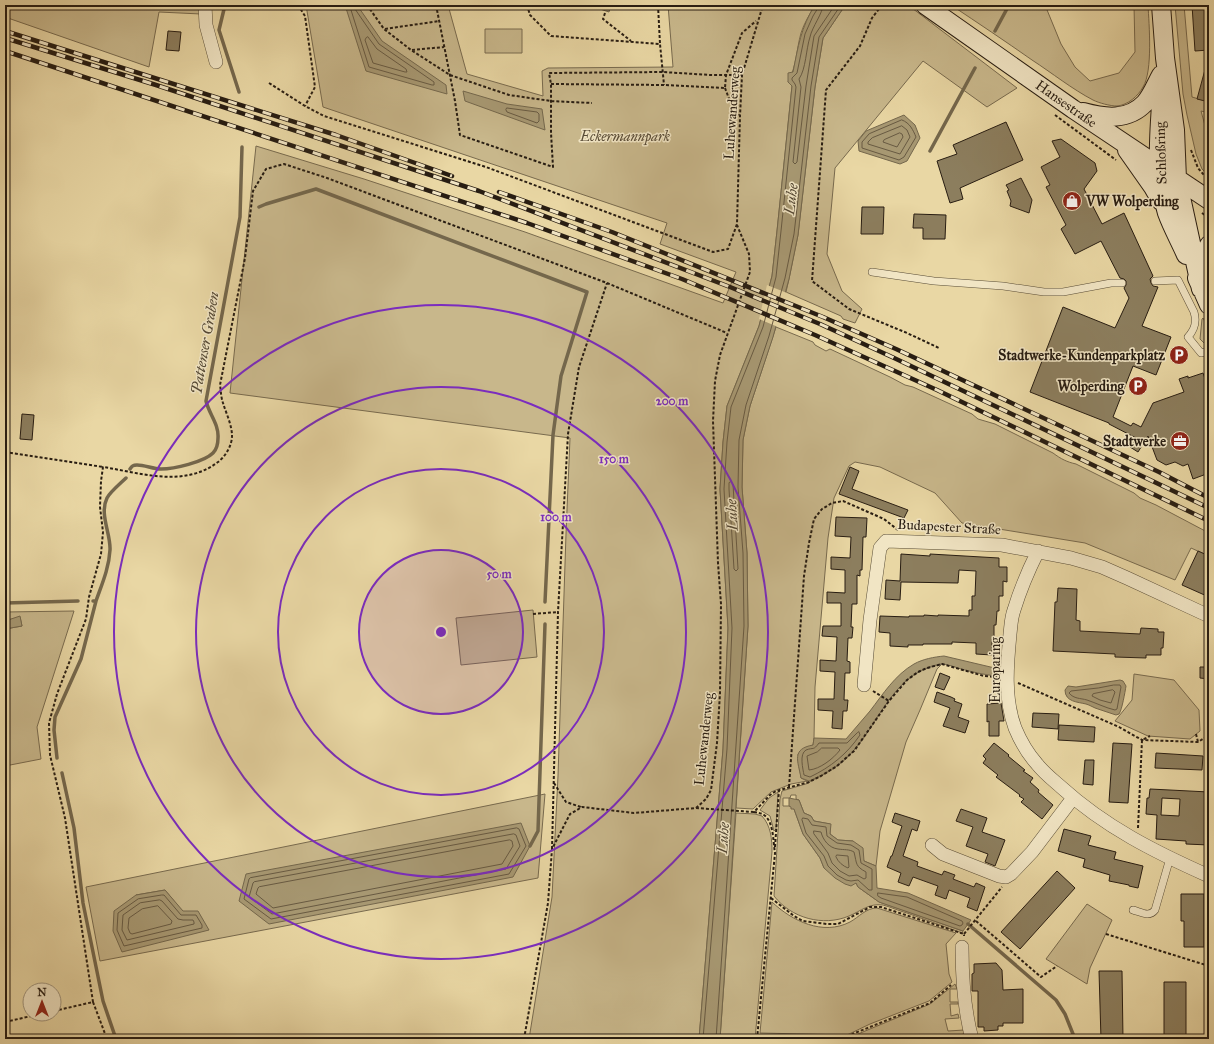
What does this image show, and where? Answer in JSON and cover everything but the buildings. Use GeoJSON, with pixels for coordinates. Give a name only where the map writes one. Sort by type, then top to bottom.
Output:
{"type":"FeatureCollection","features":[{"type":"Feature","properties":{"kind":"main road","name":"Hansestraße"},"geometry":{"type":"LineString","coordinates":[[925,5],[1072,109],[1209,200]]}},
{"type":"Feature","properties":{"kind":"main road","name":"Schloßring"},"geometry":{"type":"LineString","coordinates":[[1161,5],[1165,63],[1175,130],[1177,179],[1200,283]]}},
{"type":"Feature","properties":{"kind":"main road"},"geometry":{"type":"LineString","coordinates":[[1072,109],[1099,116],[1116,117],[1135,111],[1146,102],[1150,96],[1165,63]]}},
{"type":"Feature","properties":{"kind":"main road","name":"Schloßring"},"geometry":{"type":"LineString","coordinates":[[1165,63],[1160,122],[1159,167],[1162,192],[1168,214],[1209,305]]}},
{"type":"Feature","properties":{"kind":"main road"},"geometry":{"type":"LineString","coordinates":[[1121,141],[1153,187],[1168,214]]}},
{"type":"Feature","properties":{"kind":"main road"},"geometry":{"type":"LineString","coordinates":[[1200,283],[1204,254],[1209,245]]}},
{"type":"Feature","properties":{"kind":"street"},"geometry":{"type":"LineString","coordinates":[[205,5],[206,24],[216,62]]}},
{"type":"Feature","properties":{"kind":"street","name":"Budapester Straße"},"geometry":{"type":"LineString","coordinates":[[864,685],[870,620],[880,548],[886,541],[1002,545],[1038,551]]}},
{"type":"Feature","properties":{"kind":"street"},"geometry":{"type":"LineString","coordinates":[[1038,551],[1071,558],[1102,567],[1209,616]]}},
{"type":"Feature","properties":{"kind":"street","name":"Europaring"},"geometry":{"type":"LineString","coordinates":[[1038,551],[1023,582],[1013,612],[1008,678],[1009,704],[1015,728],[1025,747],[1037,764],[1073,798],[1137,842],[1209,876]]}},
{"type":"Feature","properties":{"kind":"street"},"geometry":{"type":"LineString","coordinates":[[932,845],[943,854],[999,876],[1006,877],[1012,874],[1032,852],[1073,798]]}},
{"type":"Feature","properties":{"kind":"street"},"geometry":{"type":"LineString","coordinates":[[963,941],[962,976],[969,1028],[972,1039]]}},
{"type":"Feature","properties":{"kind":"lane"},"geometry":{"type":"LineString","coordinates":[[872,272],[934,281],[1003,286],[1044,292],[1063,292],[1111,283],[1122,283]]}},
{"type":"Feature","properties":{"kind":"lane"},"geometry":{"type":"LineString","coordinates":[[1155,281],[1178,280],[1196,317],[1194,330],[1188,337],[1201,354],[1209,351]]}},
{"type":"Feature","properties":{"kind":"lane"},"geometry":{"type":"LineString","coordinates":[[1133,910],[1148,915],[1152,914],[1155,910],[1170,858]]}},
{"type":"Feature","properties":{"kind":"path"},"geometry":{"type":"LineString","coordinates":[[298,5],[305,16],[315,87],[305,106]]}},
{"type":"Feature","properties":{"kind":"path"},"geometry":{"type":"LineString","coordinates":[[368,6],[393,5]]}},
{"type":"Feature","properties":{"kind":"path"},"geometry":{"type":"LineString","coordinates":[[436,5],[460,135],[553,167],[551,84],[549,73],[664,72],[742,75]]}},
{"type":"Feature","properties":{"kind":"path"},"geometry":{"type":"LineString","coordinates":[[527,5],[530,15],[551,36],[660,44]]}},
{"type":"Feature","properties":{"kind":"path"},"geometry":{"type":"LineString","coordinates":[[658,5],[664,85]]}},
{"type":"Feature","properties":{"kind":"path","name":"Luhewanderweg"},"geometry":{"type":"LineString","coordinates":[[696,808],[706,799],[711,790],[717,743],[720,693],[721,617],[713,421],[715,381],[720,356],[727,333],[750,272],[748,254],[737,224],[740,116],[742,75],[757,20],[763,5]]}},
{"type":"Feature","properties":{"kind":"path"},"geometry":{"type":"LineString","coordinates":[[882,5],[872,18],[860,46],[826,90],[812,281],[848,309],[939,348]]}},
{"type":"Feature","properties":{"kind":"path"},"geometry":{"type":"LineString","coordinates":[[368,6],[384,29],[410,50],[450,75],[509,96],[592,104]]}},
{"type":"Feature","properties":{"kind":"path"},"geometry":{"type":"LineString","coordinates":[[605,13],[603,19],[632,41]]}},
{"type":"Feature","properties":{"kind":"path"},"geometry":{"type":"LineString","coordinates":[[384,29],[439,20]]}},
{"type":"Feature","properties":{"kind":"path"},"geometry":{"type":"LineString","coordinates":[[740,116],[731,104],[725,88],[726,75],[742,33],[757,20]]}},
{"type":"Feature","properties":{"kind":"path"},"geometry":{"type":"LineString","coordinates":[[410,50],[444,47]]}},
{"type":"Feature","properties":{"kind":"path"},"geometry":{"type":"LineString","coordinates":[[269,82],[305,106],[324,116],[486,167],[713,252],[728,249],[737,224]]}},
{"type":"Feature","properties":{"kind":"path"},"geometry":{"type":"LineString","coordinates":[[551,84],[664,85],[725,88]]}},
{"type":"Feature","properties":{"kind":"path"},"geometry":{"type":"LineString","coordinates":[[1054,115],[1118,162]]}},
{"type":"Feature","properties":{"kind":"path"},"geometry":{"type":"LineString","coordinates":[[1190,148],[1198,168],[1209,181]]}},
{"type":"Feature","properties":{"kind":"path"},"geometry":{"type":"LineString","coordinates":[[5,452],[169,477],[184,477],[201,472],[214,466],[221,460],[229,450],[232,436],[229,421],[222,402],[220,385],[245,258],[253,191],[266,170],[284,164],[327,178],[607,283],[727,333]]}},
{"type":"Feature","properties":{"kind":"path"},"geometry":{"type":"LineString","coordinates":[[524,1039],[548,903],[552,849],[558,612],[568,434],[579,367],[607,283]]}},
{"type":"Feature","properties":{"kind":"path"},"geometry":{"type":"LineString","coordinates":[[103,468],[100,494],[103,532],[101,554],[89,597],[86,619],[56,694],[49,723],[50,755],[65,818],[93,1002],[107,1039]]}},
{"type":"Feature","properties":{"kind":"path"},"geometry":{"type":"LineString","coordinates":[[789,787],[804,576],[814,519],[822,510],[832,503],[843,502],[884,520],[900,531],[905,541]]}},
{"type":"Feature","properties":{"kind":"path"},"geometry":{"type":"LineString","coordinates":[[533,614],[558,612]]}},
{"type":"Feature","properties":{"kind":"path"},"geometry":{"type":"LineString","coordinates":[[754,812],[770,795],[779,790],[809,782],[837,766],[854,751],[889,701],[907,680],[918,672],[942,664],[984,676],[1008,678],[1119,727],[1142,740],[1198,742],[1209,735]]}},
{"type":"Feature","properties":{"kind":"path"},"geometry":{"type":"LineString","coordinates":[[879,694],[889,701]]}},
{"type":"Feature","properties":{"kind":"path"},"geometry":{"type":"LineString","coordinates":[[1196,734],[1198,742]]}},
{"type":"Feature","properties":{"kind":"path"},"geometry":{"type":"LineString","coordinates":[[1142,740],[1150,736]]}},
{"type":"Feature","properties":{"kind":"path"},"geometry":{"type":"LineString","coordinates":[[1137,842],[1142,740]]}},
{"type":"Feature","properties":{"kind":"path"},"geometry":{"type":"LineString","coordinates":[[554,782],[566,802],[582,807],[634,813],[696,808],[754,812],[762,814],[766,816],[770,824],[775,853]]}},
{"type":"Feature","properties":{"kind":"path"},"geometry":{"type":"LineString","coordinates":[[757,1039],[775,853],[779,790]]}},
{"type":"Feature","properties":{"kind":"path"},"geometry":{"type":"LineString","coordinates":[[552,849],[570,814],[582,807]]}},
{"type":"Feature","properties":{"kind":"path"},"geometry":{"type":"LineString","coordinates":[[770,898],[794,916],[811,923],[838,924],[870,907],[881,907],[963,941],[974,922],[1005,884],[1006,877]]}},
{"type":"Feature","properties":{"kind":"path"},"geometry":{"type":"LineString","coordinates":[[974,922],[1041,977],[1057,966]]}},
{"type":"Feature","properties":{"kind":"path"},"geometry":{"type":"LineString","coordinates":[[1106,934],[1209,966]]}},
{"type":"Feature","properties":{"kind":"path"},"geometry":{"type":"LineString","coordinates":[[757,1035],[845,1038],[930,1003],[962,976]]}},
{"type":"Feature","properties":{"kind":"path"},"geometry":{"type":"LineString","coordinates":[[62,1009],[93,1002]]}},
{"type":"Feature","properties":{"kind":"path"},"geometry":{"type":"LineString","coordinates":[[5,1022],[22,1018]]}},
{"type":"Feature","properties":{"kind":"green space"},"geometry":{"type":"Polygon","coordinates":[[[5,5],[200,5],[201,14],[159,12],[149,67],[5,17],[5,5]]]}},
{"type":"Feature","properties":{"kind":"green space","name":"Eckermannpark"},"geometry":{"type":"Polygon","coordinates":[[[306,5],[448,5],[467,74],[543,96],[542,71],[548,68],[673,67],[668,5],[815,5],[802,29],[795,64],[788,82],[792,86],[772,276],[759,326],[727,406],[720,489],[728,628],[723,749],[699,1039],[529,1039],[552,897],[558,776],[570,438],[230,393],[256,146],[364,179],[525,232],[723,303],[736,272],[660,244],[667,223],[323,107],[306,5]]]}},
{"type":"Feature","properties":{"kind":"green space"},"geometry":{"type":"Polygon","coordinates":[[[847,5],[908,5],[1017,88],[987,107],[923,61],[835,168],[827,254],[842,291],[862,309],[855,323],[843,319],[841,316],[786,292],[798,235],[815,87],[823,38],[844,7],[847,5]]]}},
{"type":"Feature","properties":{"kind":"green space"},"geometry":{"type":"Polygon","coordinates":[[[951,5],[1045,5],[1061,44],[1075,67],[1090,81],[1119,73],[1135,52],[1134,5],[1148,5],[1150,47],[1146,80],[1138,94],[1125,104],[1114,106],[1098,102],[1085,96],[951,5]]]}},
{"type":"Feature","properties":{"kind":"green space"},"geometry":{"type":"Polygon","coordinates":[[[1175,5],[1184,5],[1192,97],[1209,102],[1209,113],[1201,111],[1209,140],[1209,176],[1202,169],[1196,154],[1187,115],[1183,94],[1175,5]]]}},
{"type":"Feature","properties":{"kind":"green space"},"geometry":{"type":"Polygon","coordinates":[[[485,29],[522,29],[522,53],[485,53],[485,29]]]}},
{"type":"Feature","properties":{"kind":"green space"},"geometry":{"type":"Polygon","coordinates":[[[1203,318],[1209,329],[1209,343],[1204,343],[1200,339],[1203,318]]]}},
{"type":"Feature","properties":{"kind":"green space"},"geometry":{"type":"Polygon","coordinates":[[[776,327],[813,342],[815,345],[826,351],[830,349],[905,385],[913,387],[972,414],[978,419],[995,424],[1064,460],[1076,464],[1134,493],[1140,498],[1209,533],[1209,556],[1191,548],[1175,580],[1085,543],[962,523],[935,493],[880,467],[855,462],[849,466],[834,498],[828,538],[815,687],[814,738],[813,745],[798,754],[801,778],[807,781],[791,784],[771,792],[753,809],[736,808],[748,626],[747,553],[742,487],[743,440],[750,406],[776,327]]]}},
{"type":"Feature","properties":{"kind":"green space"},"geometry":{"type":"Polygon","coordinates":[[[533,610],[537,657],[461,665],[456,618],[533,610]]]}},
{"type":"Feature","properties":{"kind":"green space"},"geometry":{"type":"Polygon","coordinates":[[[74,611],[37,727],[41,759],[5,766],[5,629],[22,626],[20,617],[5,621],[5,612],[74,611]]]}},
{"type":"Feature","properties":{"kind":"green space"},"geometry":{"type":"Polygon","coordinates":[[[942,664],[937,669],[906,742],[880,831],[876,866],[864,861],[853,841],[838,840],[830,834],[830,824],[814,821],[811,816],[804,813],[799,800],[796,799],[796,795],[791,795],[790,798],[783,798],[783,806],[791,806],[794,809],[803,834],[820,858],[824,868],[856,883],[858,887],[879,902],[963,931],[962,933],[883,905],[869,906],[849,916],[829,921],[808,918],[789,910],[774,896],[780,799],[782,791],[809,783],[839,765],[862,740],[891,697],[900,687],[919,672],[942,664]]]}},
{"type":"Feature","properties":{"kind":"green space"},"geometry":{"type":"Polygon","coordinates":[[[1134,674],[1174,680],[1199,710],[1200,731],[1190,739],[1148,736],[1115,721],[1132,700],[1134,674]]]}},
{"type":"Feature","properties":{"kind":"green space"},"geometry":{"type":"Polygon","coordinates":[[[778,792],[776,829],[774,831],[770,816],[760,810],[769,798],[778,792]]]}},
{"type":"Feature","properties":{"kind":"green space"},"geometry":{"type":"Polygon","coordinates":[[[545,794],[538,878],[100,961],[86,887],[545,794]],[[165,890],[136,895],[183,912],[165,890]]]}},
{"type":"Feature","properties":{"kind":"green space"},"geometry":{"type":"Polygon","coordinates":[[[736,813],[762,816],[769,828],[772,842],[755,1039],[720,1039],[736,813]]]}},
{"type":"Feature","properties":{"kind":"green space"},"geometry":{"type":"Polygon","coordinates":[[[772,902],[780,909],[798,920],[819,927],[840,926],[850,922],[866,911],[877,908],[956,933],[946,944],[949,974],[952,982],[929,1001],[870,1024],[847,1035],[760,1033],[772,902]]]}},
{"type":"Feature","properties":{"kind":"green space"},"geometry":{"type":"Polygon","coordinates":[[[1087,904],[1112,920],[1090,968],[1087,984],[1046,959],[1087,904]]]}},
{"type":"Feature","properties":{"kind":"green space"},"geometry":{"type":"Polygon","coordinates":[[[955,984],[957,989],[950,989],[950,1002],[958,1002],[958,1004],[950,1004],[951,1016],[958,1014],[959,1018],[945,1019],[948,1031],[964,1030],[965,1032],[964,1034],[954,1036],[955,1039],[846,1039],[930,1004],[955,984]]]}},
{"type":"Feature","properties":{"kind":"water"},"geometry":{"type":"Polygon","coordinates":[[[345,5],[357,5],[382,41],[446,85],[447,94],[366,71],[345,5]]]}},
{"type":"Feature","properties":{"kind":"water"},"geometry":{"type":"Polygon","coordinates":[[[588,5],[611,5],[609,12],[588,5]]]}},
{"type":"Feature","properties":{"kind":"water","name":"Luhe"},"geometry":{"type":"Polygon","coordinates":[[[815,5],[847,5],[844,7],[823,38],[815,87],[798,235],[789,279],[773,337],[750,406],[743,440],[742,487],[747,553],[748,626],[720,1039],[699,1039],[723,749],[728,628],[720,489],[727,406],[759,326],[772,276],[792,86],[788,82],[788,73],[793,72],[803,29],[815,5]]]}},
{"type":"Feature","properties":{"kind":"water"},"geometry":{"type":"Polygon","coordinates":[[[463,91],[507,104],[542,109],[545,130],[465,101],[463,91]]]}},
{"type":"Feature","properties":{"kind":"water"},"geometry":{"type":"Polygon","coordinates":[[[904,115],[915,125],[920,138],[907,161],[900,164],[859,151],[858,141],[866,131],[904,115]]]}},
{"type":"Feature","properties":{"kind":"water"},"geometry":{"type":"Polygon","coordinates":[[[20,616],[22,626],[5,629],[5,621],[20,616]]]}},
{"type":"Feature","properties":{"kind":"water"},"geometry":{"type":"Polygon","coordinates":[[[944,656],[999,669],[997,676],[943,664],[925,669],[912,676],[900,687],[854,750],[844,760],[828,772],[809,781],[801,778],[798,757],[801,749],[813,745],[814,738],[846,739],[890,685],[907,668],[921,661],[944,656]]]}},
{"type":"Feature","properties":{"kind":"water"},"geometry":{"type":"Polygon","coordinates":[[[1120,680],[1123,681],[1126,686],[1121,709],[1119,714],[1116,715],[1096,709],[1088,704],[1072,701],[1067,697],[1065,690],[1068,686],[1076,687],[1120,680]]]}},
{"type":"Feature","properties":{"kind":"water"},"geometry":{"type":"Polygon","coordinates":[[[789,798],[799,800],[804,813],[811,816],[814,821],[831,824],[830,834],[838,840],[853,841],[863,848],[864,861],[876,866],[877,888],[908,893],[971,920],[963,931],[879,902],[858,887],[856,883],[851,886],[835,878],[824,868],[820,858],[803,834],[794,809],[791,809],[789,806],[789,798]]]}},
{"type":"Feature","properties":{"kind":"water"},"geometry":{"type":"Polygon","coordinates":[[[521,823],[530,846],[513,877],[269,924],[239,901],[246,874],[521,823]]]}},
{"type":"Feature","properties":{"kind":"water"},"geometry":{"type":"Polygon","coordinates":[[[165,890],[183,911],[198,911],[209,930],[122,952],[113,931],[114,911],[136,895],[165,890]]]}},
{"type":"Feature","properties":{"kind":"pier"},"geometry":{"type":"Polygon","coordinates":[[[767,285],[787,293],[778,327],[759,319],[767,285]]]}},
{"type":"Feature","properties":{"kind":"waterway","name":"Pattenser Graben"},"geometry":{"type":"LineString","coordinates":[[225,5],[219,30],[239,92]]}},
{"type":"Feature","properties":{"kind":"waterway"},"geometry":{"type":"LineString","coordinates":[[995,31],[1009,5]]}},
{"type":"Feature","properties":{"kind":"waterway"},"geometry":{"type":"LineString","coordinates":[[930,151],[975,68]]}},
{"type":"Feature","properties":{"kind":"waterway","name":"Pattenser Graben"},"geometry":{"type":"LineString","coordinates":[[130,469],[136,465],[161,469],[173,468],[203,459],[213,453],[216,448],[218,440],[217,428],[206,401],[240,217],[242,147]]}},
{"type":"Feature","properties":{"kind":"waterway"},"geometry":{"type":"LineString","coordinates":[[259,207],[316,189],[587,292],[561,376],[553,435],[545,602]]}},
{"type":"Feature","properties":{"kind":"waterway","name":"Pattenser Graben"},"geometry":{"type":"LineString","coordinates":[[93,601],[96,601],[105,576],[110,550],[104,511],[105,504],[111,493],[126,478]]}},
{"type":"Feature","properties":{"kind":"waterway","name":"Pattenser Graben"},"geometry":{"type":"LineString","coordinates":[[5,603],[78,601]]}},
{"type":"Feature","properties":{"kind":"waterway"},"geometry":{"type":"LineString","coordinates":[[57,758],[54,730],[55,717],[81,659],[96,601]]}},
{"type":"Feature","properties":{"kind":"waterway"},"geometry":{"type":"LineString","coordinates":[[530,846],[538,831],[545,624]]}},
{"type":"Feature","properties":{"kind":"waterway"},"geometry":{"type":"LineString","coordinates":[[62,773],[74,828],[83,903],[103,1001],[116,1039]]}},
{"type":"Feature","properties":{"kind":"waterway"},"geometry":{"type":"LineString","coordinates":[[968,924],[1056,1000],[1065,1014],[1075,1039]]}},
{"type":"Feature","properties":{"kind":"railway"},"geometry":{"type":"LineString","coordinates":[[5,31],[336,135],[452,176]]}},
{"type":"Feature","properties":{"kind":"railway"},"geometry":{"type":"LineString","coordinates":[[5,38],[156,85],[479,191],[730,287],[820,324],[892,357],[1209,508]]}},
{"type":"Feature","properties":{"kind":"railway"},"geometry":{"type":"LineString","coordinates":[[5,51],[527,223],[682,279],[815,335],[937,390],[1209,521]]}},
{"type":"Feature","properties":{"kind":"railway"},"geometry":{"type":"LineString","coordinates":[[499,192],[612,232],[823,317],[896,349],[1159,472],[1209,498]]}},
{"type":"Feature","properties":{"kind":"place","name":"VW Wolperding"},"geometry":{"type":"Point","coordinates":[1072,201]}},
{"type":"Feature","properties":{"kind":"place","name":"Stadtwerke-Kundenparkplatz"},"geometry":{"type":"Point","coordinates":[1179,355]}},
{"type":"Feature","properties":{"kind":"place","name":"Wolperding"},"geometry":{"type":"Point","coordinates":[1138,386]}},
{"type":"Feature","properties":{"kind":"place","name":"Stadtwerke"},"geometry":{"type":"Point","coordinates":[1180,441]}}]}
